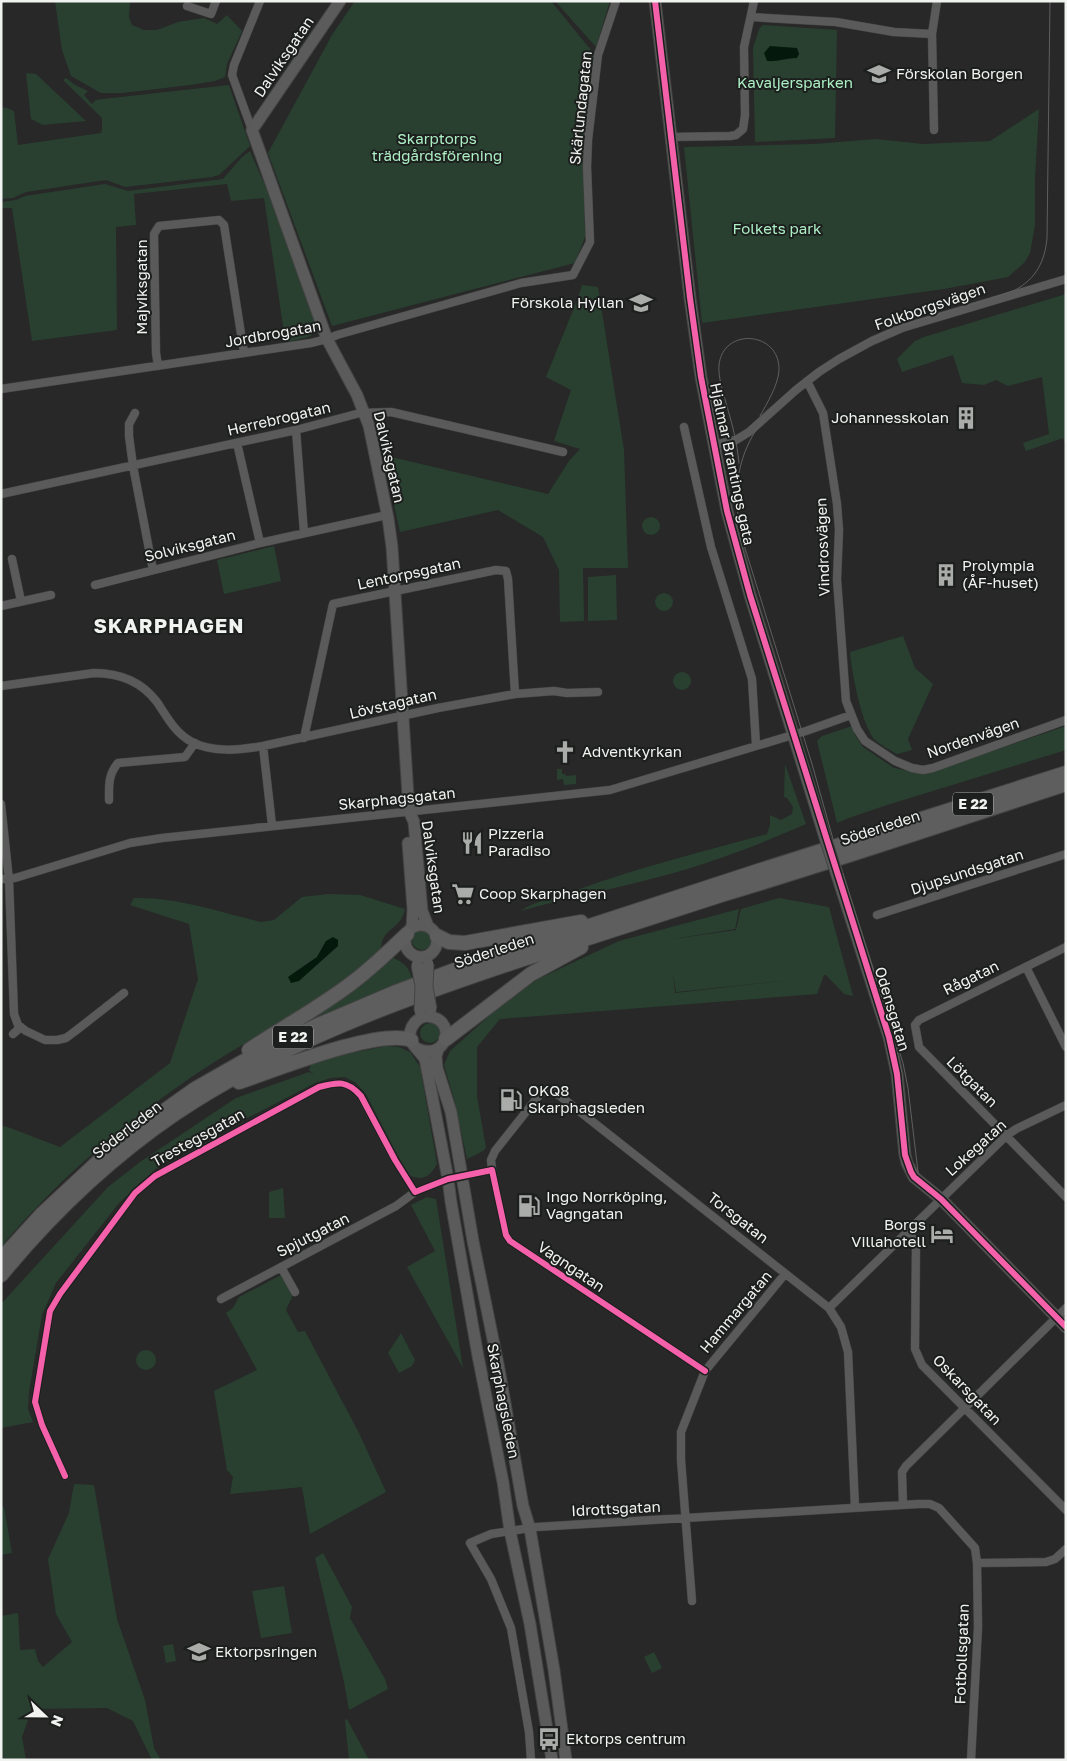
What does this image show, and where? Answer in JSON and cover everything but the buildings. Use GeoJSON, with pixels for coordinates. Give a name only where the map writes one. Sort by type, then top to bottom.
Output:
{"type":"FeatureCollection","features":[{"type":"Feature","properties":{"kind":"highway","name":"Söderleden"},"geometry":{"type":"LineString","coordinates":[[631,918],[1066,773]]}},
{"type":"Feature","properties":{"kind":"highway","name":"Söderleden"},"geometry":{"type":"LineString","coordinates":[[1,1259],[42,1212],[115,1146],[253,1056],[316,1026],[396,992],[452,971],[631,918],[780,877],[1066,784]]}},
{"type":"Feature","properties":{"kind":"highway"},"geometry":{"type":"LineString","coordinates":[[432,931],[449,942],[465,942],[631,918]]}},
{"type":"Feature","properties":{"kind":"highway"},"geometry":{"type":"LineString","coordinates":[[442,1044],[531,974],[631,918]]}},
{"type":"Feature","properties":{"kind":"highway"},"geometry":{"type":"LineString","coordinates":[[200,1092],[222,1067],[307,1014],[349,985],[384,956],[409,930]]}},
{"type":"Feature","properties":{"kind":"highway"},"geometry":{"type":"LineString","coordinates":[[200,1092],[323,1053],[392,1037],[399,1037],[415,1045]]}},
{"type":"Feature","properties":{"kind":"highway","name":"Söderleden"},"geometry":{"type":"LineString","coordinates":[[1,1275],[69,1199],[200,1092]]}},
{"type":"Feature","properties":{"kind":"street"},"geometry":{"type":"LineString","coordinates":[[188,6],[212,14],[216,1]]}},
{"type":"Feature","properties":{"kind":"street","name":"Dalviksgatan"},"geometry":{"type":"LineString","coordinates":[[260,1],[234,65],[232,76],[327,339],[357,395],[369,426],[387,515],[392,547],[409,811],[406,823],[414,909],[409,930]]}},
{"type":"Feature","properties":{"kind":"street","name":"Dalviksgatan"},"geometry":{"type":"LineString","coordinates":[[252,130],[340,1]]}},
{"type":"Feature","properties":{"kind":"street","name":"Skärlundagatan"},"geometry":{"type":"LineString","coordinates":[[573,276],[590,242],[588,142],[598,55],[616,1]]}},
{"type":"Feature","properties":{"kind":"street","name":"Hjalmar Brantings gata"},"geometry":{"type":"LineString","coordinates":[[655,1],[694,327],[714,444],[732,533],[850,917]]}},
{"type":"Feature","properties":{"kind":"street"},"geometry":{"type":"LineString","coordinates":[[670,137],[730,136],[736,135],[743,129],[745,115],[744,46],[754,1]]}},
{"type":"Feature","properties":{"kind":"street"},"geometry":{"type":"LineString","coordinates":[[934,130],[932,34],[937,1]]}},
{"type":"Feature","properties":{"kind":"street"},"geometry":{"type":"LineString","coordinates":[[750,17],[836,22],[894,32],[932,34]]}},
{"type":"Feature","properties":{"kind":"street","name":"Majviksgatan"},"geometry":{"type":"LineString","coordinates":[[158,366],[156,353],[154,234],[159,226],[219,220],[224,225],[244,353]]}},
{"type":"Feature","properties":{"kind":"street","name":"Jordbrogatan"},"geometry":{"type":"LineString","coordinates":[[1,389],[311,343],[521,283],[573,276]]}},
{"type":"Feature","properties":{"kind":"street","name":"Folkborgsvägen"},"geometry":{"type":"LineString","coordinates":[[714,444],[736,440],[749,432],[807,381],[839,359],[893,332],[1066,278]]}},
{"type":"Feature","properties":{"kind":"street","name":"Vindrosvägen"},"geometry":{"type":"LineString","coordinates":[[807,381],[823,414],[838,504],[838,591],[844,689],[851,715]]}},
{"type":"Feature","properties":{"kind":"street","name":"Herrebrogatan"},"geometry":{"type":"LineString","coordinates":[[1,494],[296,430],[364,413],[392,412],[563,452]]}},
{"type":"Feature","properties":{"kind":"street"},"geometry":{"type":"LineString","coordinates":[[135,413],[129,424],[133,466],[153,570]]}},
{"type":"Feature","properties":{"kind":"street"},"geometry":{"type":"LineString","coordinates":[[684,427],[711,547],[752,679],[756,745]]}},
{"type":"Feature","properties":{"kind":"street"},"geometry":{"type":"LineString","coordinates":[[296,430],[304,533]]}},
{"type":"Feature","properties":{"kind":"street"},"geometry":{"type":"LineString","coordinates":[[237,443],[260,543]]}},
{"type":"Feature","properties":{"kind":"street","name":"Solviksgatan"},"geometry":{"type":"LineString","coordinates":[[96,585],[260,543],[387,515]]}},
{"type":"Feature","properties":{"kind":"street"},"geometry":{"type":"LineString","coordinates":[[12,559],[21,602]]}},
{"type":"Feature","properties":{"kind":"street","name":"Lentorpsgatan"},"geometry":{"type":"LineString","coordinates":[[304,738],[333,604],[395,590],[496,570],[506,571],[515,694]]}},
{"type":"Feature","properties":{"kind":"street"},"geometry":{"type":"LineString","coordinates":[[1,606],[51,595]]}},
{"type":"Feature","properties":{"kind":"street","name":"Lövstagatan"},"geometry":{"type":"LineString","coordinates":[[1,686],[94,673],[119,675],[133,680],[146,690],[175,728],[195,743],[223,750],[263,746],[515,694],[554,691],[567,693],[598,692]]}},
{"type":"Feature","properties":{"kind":"street"},"geometry":{"type":"LineString","coordinates":[[793,735],[851,715]]}},
{"type":"Feature","properties":{"kind":"street","name":"Nordenvägen"},"geometry":{"type":"LineString","coordinates":[[851,715],[865,741],[895,761],[923,770],[1066,720]]}},
{"type":"Feature","properties":{"kind":"street","name":"Skarphagsgatan"},"geometry":{"type":"LineString","coordinates":[[5,880],[130,843],[610,790],[793,735]]}},
{"type":"Feature","properties":{"kind":"street"},"geometry":{"type":"LineString","coordinates":[[109,800],[109,778],[118,763],[185,757],[195,743]]}},
{"type":"Feature","properties":{"kind":"street"},"geometry":{"type":"LineString","coordinates":[[263,746],[272,826]]}},
{"type":"Feature","properties":{"kind":"street"},"geometry":{"type":"LineString","coordinates":[[1,804],[14,1014],[21,1027],[36,1037],[45,1040],[66,1038],[124,992]]}},
{"type":"Feature","properties":{"kind":"street","name":"Dalviksgatan"},"geometry":{"type":"LineString","coordinates":[[409,811],[414,822],[422,912],[432,931]]}},
{"type":"Feature","properties":{"kind":"street","name":"Djupsundsgatan"},"geometry":{"type":"LineString","coordinates":[[877,915],[1066,854]]}},
{"type":"Feature","properties":{"kind":"street","name":"Odensgatan"},"geometry":{"type":"LineString","coordinates":[[850,917],[889,1037],[897,1074],[904,1140],[913,1163],[927,1187],[1066,1327]]}},
{"type":"Feature","properties":{"kind":"street"},"geometry":{"type":"LineString","coordinates":[[422,959],[437,947],[432,931],[418,925],[409,930],[404,941],[406,947],[422,959],[427,987],[426,1015],[411,1028],[415,1045],[431,1052],[442,1044],[446,1029],[442,1022],[426,1015]]}},
{"type":"Feature","properties":{"kind":"street","name":"Rågatan"},"geometry":{"type":"LineString","coordinates":[[922,1050],[919,1047],[915,1025],[919,1020],[1066,947]]}},
{"type":"Feature","properties":{"kind":"street"},"geometry":{"type":"LineString","coordinates":[[1026,967],[1066,1047]]}},
{"type":"Feature","properties":{"kind":"street"},"geometry":{"type":"LineString","coordinates":[[13,1034],[21,1027]]}},
{"type":"Feature","properties":{"kind":"street","name":"Skarphagsleden"},"geometry":{"type":"LineString","coordinates":[[442,1044],[436,1056],[437,1068],[451,1112],[473,1241],[499,1369],[523,1506],[530,1529],[554,1670],[566,1760]]}},
{"type":"Feature","properties":{"kind":"street","name":"Skarphagsleden"},"geometry":{"type":"LineString","coordinates":[[415,1045],[426,1059],[478,1356],[504,1482],[510,1531],[530,1624],[552,1760]]}},
{"type":"Feature","properties":{"kind":"street","name":"Lötgatan"},"geometry":{"type":"LineString","coordinates":[[922,1050],[1066,1197]]}},
{"type":"Feature","properties":{"kind":"street","name":"Trestegsgatan"},"geometry":{"type":"LineString","coordinates":[[65,1476],[42,1425],[35,1402],[50,1312],[60,1294],[135,1193],[155,1176],[319,1087],[336,1082],[354,1088],[361,1096],[395,1160],[415,1192]]}},
{"type":"Feature","properties":{"kind":"street","name":"Torsgatan"},"geometry":{"type":"LineString","coordinates":[[492,1170],[491,1160],[494,1151],[541,1093],[550,1090],[829,1308],[841,1327],[848,1352],[855,1506]]}},
{"type":"Feature","properties":{"kind":"street","name":"Lokegatan"},"geometry":{"type":"LineString","coordinates":[[829,1308],[1006,1136],[1016,1129],[1066,1105]]}},
{"type":"Feature","properties":{"kind":"street"},"geometry":{"type":"LineString","coordinates":[[415,1192],[448,1179],[492,1170]]}},
{"type":"Feature","properties":{"kind":"street","name":"Vagngatan"},"geometry":{"type":"LineString","coordinates":[[492,1170],[506,1235],[510,1241],[705,1371]]}},
{"type":"Feature","properties":{"kind":"street","name":"Spjutgatan"},"geometry":{"type":"LineString","coordinates":[[221,1299],[396,1206],[415,1192]]}},
{"type":"Feature","properties":{"kind":"street","name":"Oskarsgatan"},"geometry":{"type":"LineString","coordinates":[[909,1232],[916,1244],[916,1350],[922,1365],[1066,1510]]}},
{"type":"Feature","properties":{"kind":"street"},"geometry":{"type":"LineString","coordinates":[[280,1267],[295,1292]]}},
{"type":"Feature","properties":{"kind":"street","name":"Hammargatan"},"geometry":{"type":"LineString","coordinates":[[692,1601],[681,1460],[681,1432],[705,1371],[786,1274]]}},
{"type":"Feature","properties":{"kind":"street"},"geometry":{"type":"LineString","coordinates":[[903,1505],[902,1472],[906,1466],[1066,1308]]}},
{"type":"Feature","properties":{"kind":"street","name":"Idrottsgatan"},"geometry":{"type":"LineString","coordinates":[[531,1760],[529,1732],[511,1628],[492,1579],[470,1543],[491,1534],[536,1527],[686,1519],[855,1506],[934,1505],[975,1548]]}},
{"type":"Feature","properties":{"kind":"street","name":"Fotbollsgatan"},"geometry":{"type":"LineString","coordinates":[[971,1760],[978,1627],[975,1548]]}},
{"type":"Feature","properties":{"kind":"street"},"geometry":{"type":"LineString","coordinates":[[977,1563],[1046,1562],[1056,1559],[1066,1549]]}},
{"type":"Feature","properties":{"kind":"green space"},"geometry":{"type":"Polygon","coordinates":[[[55,1],[130,1],[129,17],[132,25],[144,30],[157,30],[178,22],[204,18],[217,24],[227,15],[242,31],[227,64],[225,77],[215,81],[190,85],[122,93],[101,93],[71,76],[62,50],[55,1]]]}},
{"type":"Feature","properties":{"kind":"green space","name":"Skarptorps trädgårdsförening"},"geometry":{"type":"Polygon","coordinates":[[[355,1],[551,1],[595,55],[584,140],[585,237],[575,263],[332,326],[268,153],[332,35],[355,1]]]}},
{"type":"Feature","properties":{"kind":"green space"},"geometry":{"type":"Polygon","coordinates":[[[555,1],[610,1],[596,47],[555,1]]]}},
{"type":"Feature","properties":{"kind":"green space","name":"Kavaljersparken"},"geometry":{"type":"Polygon","coordinates":[[[763,25],[837,30],[835,138],[755,142],[753,48],[759,29],[763,25]]]}},
{"type":"Feature","properties":{"kind":"green space"},"geometry":{"type":"Polygon","coordinates":[[[26,73],[36,74],[86,121],[43,125],[31,119],[26,73]]]}},
{"type":"Feature","properties":{"kind":"green space"},"geometry":{"type":"Polygon","coordinates":[[[66,78],[88,91],[84,95],[92,104],[96,100],[103,99],[229,85],[250,146],[219,175],[212,177],[125,187],[106,180],[26,192],[13,198],[1,199],[1,107],[14,111],[18,145],[101,133],[102,118],[63,80],[66,78]]]}},
{"type":"Feature","properties":{"kind":"green space","name":"Folkets park"},"geometry":{"type":"Polygon","coordinates":[[[1039,109],[1035,178],[1035,225],[1030,253],[1025,262],[1008,277],[944,289],[702,323],[684,147],[814,144],[876,139],[923,144],[990,141],[1039,109]]]}},
{"type":"Feature","properties":{"kind":"green space"},"geometry":{"type":"Polygon","coordinates":[[[250,151],[267,190],[314,321],[315,328],[311,336],[289,342],[285,339],[264,198],[231,201],[227,184],[134,194],[136,225],[116,227],[117,330],[32,341],[12,208],[1,208],[1,202],[16,200],[25,196],[105,184],[128,191],[223,179],[242,157],[250,151]]]}},
{"type":"Feature","properties":{"kind":"green space"},"geometry":{"type":"Polygon","coordinates":[[[582,285],[598,287],[624,450],[628,568],[583,568],[584,621],[560,622],[559,570],[543,537],[498,510],[400,532],[383,455],[548,494],[569,461],[580,449],[554,441],[571,390],[546,377],[582,285]]]}},
{"type":"Feature","properties":{"kind":"green space"},"geometry":{"type":"Polygon","coordinates":[[[1066,294],[1066,446],[1063,438],[1026,451],[1023,443],[1049,434],[1042,377],[1008,386],[996,380],[984,385],[962,383],[953,355],[902,372],[897,359],[915,341],[1066,294]]]}},
{"type":"Feature","properties":{"kind":"green space"},"geometry":{"type":"Polygon","coordinates":[[[651,517],[657,520],[660,526],[657,532],[651,535],[645,532],[642,526],[645,520],[651,517]]]}},
{"type":"Feature","properties":{"kind":"green space"},"geometry":{"type":"Polygon","coordinates":[[[274,546],[281,581],[224,594],[217,560],[274,546]]]}},
{"type":"Feature","properties":{"kind":"green space"},"geometry":{"type":"Polygon","coordinates":[[[616,575],[617,620],[588,621],[588,577],[616,575]]]}},
{"type":"Feature","properties":{"kind":"green space"},"geometry":{"type":"Polygon","coordinates":[[[664,593],[670,596],[673,602],[670,608],[664,611],[658,608],[655,602],[658,596],[664,593]]]}},
{"type":"Feature","properties":{"kind":"green space"},"geometry":{"type":"Polygon","coordinates":[[[903,636],[915,668],[933,684],[908,739],[912,750],[897,754],[876,741],[869,731],[858,697],[850,652],[903,636]]]}},
{"type":"Feature","properties":{"kind":"green space"},"geometry":{"type":"Polygon","coordinates":[[[682,672],[688,675],[691,681],[688,687],[682,690],[676,687],[673,681],[676,675],[682,672]]]}},
{"type":"Feature","properties":{"kind":"green space"},"geometry":{"type":"Polygon","coordinates":[[[852,726],[855,735],[863,747],[894,768],[925,774],[1066,726],[1066,750],[884,806],[837,823],[817,741],[822,736],[852,726]]]}},
{"type":"Feature","properties":{"kind":"green space"},"geometry":{"type":"Polygon","coordinates":[[[785,764],[806,824],[748,848],[688,869],[520,911],[540,902],[622,875],[767,834],[770,825],[770,815],[781,820],[792,814],[793,807],[787,798],[784,797],[785,764]]]}},
{"type":"Feature","properties":{"kind":"green space"},"geometry":{"type":"Polygon","coordinates":[[[557,769],[562,769],[562,774],[566,776],[576,775],[576,784],[564,785],[563,779],[557,780],[557,769]]]}},
{"type":"Feature","properties":{"kind":"green space"},"geometry":{"type":"Polygon","coordinates":[[[328,894],[360,895],[405,909],[401,920],[383,939],[379,953],[365,966],[301,1010],[208,1066],[139,1115],[90,1156],[43,1200],[1,1247],[1,1127],[5,1126],[60,1147],[170,1063],[198,979],[189,924],[130,905],[134,898],[150,898],[182,903],[261,922],[274,920],[302,897],[328,894]],[[326,941],[317,957],[288,977],[338,946],[326,941]]]}},
{"type":"Feature","properties":{"kind":"green space"},"geometry":{"type":"Polygon","coordinates":[[[779,898],[829,907],[853,996],[844,994],[824,975],[817,994],[500,1019],[477,1047],[477,1096],[486,1148],[467,1159],[454,1099],[444,1065],[450,1051],[497,1009],[538,979],[619,941],[739,909],[735,929],[666,940],[736,930],[741,909],[779,898]],[[673,973],[675,993],[790,980],[676,992],[673,973]]]}},
{"type":"Feature","properties":{"kind":"green space"},"geometry":{"type":"Polygon","coordinates":[[[422,930],[429,933],[432,940],[429,947],[422,950],[415,947],[412,940],[415,933],[422,930]]]}},
{"type":"Feature","properties":{"kind":"green space"},"geometry":{"type":"Polygon","coordinates":[[[392,957],[405,965],[412,979],[306,1026],[305,1022],[392,957]]]}},
{"type":"Feature","properties":{"kind":"green space"},"geometry":{"type":"Polygon","coordinates":[[[430,1023],[437,1026],[440,1033],[437,1040],[430,1043],[423,1040],[420,1033],[423,1026],[430,1023]]]}},
{"type":"Feature","properties":{"kind":"green space"},"geometry":{"type":"Polygon","coordinates":[[[387,1046],[399,1047],[410,1052],[420,1067],[437,1164],[428,1176],[416,1178],[407,1174],[366,1094],[355,1082],[344,1077],[318,1082],[317,1080],[317,1082],[159,1166],[119,1203],[56,1283],[42,1315],[29,1392],[28,1409],[33,1422],[1,1428],[1,1304],[108,1187],[140,1162],[236,1098],[309,1072],[314,1075],[309,1070],[312,1062],[387,1046]]]}},
{"type":"Feature","properties":{"kind":"green space"},"geometry":{"type":"Polygon","coordinates":[[[283,1188],[285,1218],[269,1218],[269,1192],[283,1188]]]}},
{"type":"Feature","properties":{"kind":"green space"},"geometry":{"type":"Polygon","coordinates":[[[427,1197],[436,1199],[463,1368],[407,1267],[435,1251],[411,1205],[427,1197]]]}},
{"type":"Feature","properties":{"kind":"green space"},"geometry":{"type":"Polygon","coordinates":[[[283,1274],[293,1295],[286,1310],[298,1332],[305,1331],[359,1433],[386,1492],[310,1534],[302,1487],[230,1494],[233,1477],[227,1470],[214,1391],[257,1370],[226,1313],[233,1308],[239,1297],[283,1274]]]}},
{"type":"Feature","properties":{"kind":"green space"},"geometry":{"type":"Polygon","coordinates":[[[401,1333],[415,1360],[412,1366],[399,1373],[388,1353],[401,1333]]]}},
{"type":"Feature","properties":{"kind":"green space"},"geometry":{"type":"Polygon","coordinates":[[[146,1350],[153,1353],[156,1360],[153,1367],[146,1370],[139,1367],[136,1360],[139,1353],[146,1350]]]}},
{"type":"Feature","properties":{"kind":"green space"},"geometry":{"type":"Polygon","coordinates":[[[74,1484],[94,1485],[117,1619],[145,1700],[154,1748],[161,1760],[152,1760],[133,1721],[107,1708],[32,1709],[22,1737],[26,1760],[1,1760],[1,1616],[18,1613],[20,1650],[35,1649],[38,1661],[43,1667],[72,1642],[56,1614],[48,1559],[69,1513],[74,1484]]]}},
{"type":"Feature","properties":{"kind":"green space"},"geometry":{"type":"Polygon","coordinates":[[[1,1507],[4,1507],[12,1553],[1,1555],[1,1507]]]}},
{"type":"Feature","properties":{"kind":"green space"},"geometry":{"type":"Polygon","coordinates":[[[323,1553],[352,1607],[350,1618],[385,1679],[388,1689],[349,1710],[315,1558],[323,1553]]]}},
{"type":"Feature","properties":{"kind":"green space"},"geometry":{"type":"Polygon","coordinates":[[[284,1586],[292,1633],[261,1638],[252,1591],[284,1586]]]}},
{"type":"Feature","properties":{"kind":"green space"},"geometry":{"type":"Polygon","coordinates":[[[173,1644],[176,1661],[166,1663],[163,1646],[173,1644]]]}},
{"type":"Feature","properties":{"kind":"green space"},"geometry":{"type":"Polygon","coordinates":[[[654,1652],[662,1668],[652,1673],[644,1657],[654,1652]]]}},
{"type":"Feature","properties":{"kind":"green space"},"geometry":{"type":"Polygon","coordinates":[[[347,1719],[369,1760],[349,1760],[345,1720],[347,1719]]]}},
{"type":"Feature","properties":{"kind":"shaded area"},"geometry":{"type":"Polygon","coordinates":[[[770,46],[797,48],[799,54],[797,58],[767,61],[764,53],[770,46]]]}},
{"type":"Feature","properties":{"kind":"shaded area"},"geometry":{"type":"Polygon","coordinates":[[[333,937],[338,940],[338,946],[299,981],[291,983],[288,977],[317,957],[326,941],[333,937]]]}},
{"type":"Feature","properties":{"kind":"tram line"},"geometry":{"type":"LineString","coordinates":[[1050,1],[1047,238],[1042,262],[1034,275],[1015,290],[879,335],[845,352],[813,373],[791,390],[758,427],[747,447],[740,468],[737,492],[738,517],[744,545],[812,764],[840,864],[903,1063],[908,1088],[918,1172],[921,1180],[1066,1330]]}},
{"type":"Feature","properties":{"kind":"tram line"},"geometry":{"type":"LineString","coordinates":[[739,463],[734,433],[721,384],[719,365],[723,353],[730,344],[740,340],[762,341],[771,347],[777,357],[779,370],[777,382],[760,416]]}},
{"type":"Feature","properties":{"kind":"cycle path"},"geometry":{"type":"LineString","coordinates":[[655,1],[701,377],[727,511],[750,595],[889,1037],[897,1074],[905,1155],[914,1177],[941,1199],[1066,1327]]}},
{"type":"Feature","properties":{"kind":"cycle path"},"geometry":{"type":"LineString","coordinates":[[65,1476],[42,1425],[35,1402],[50,1311],[60,1294],[135,1193],[155,1176],[319,1087],[337,1083],[351,1087],[361,1096],[395,1160],[415,1192],[448,1179],[492,1170],[506,1235],[510,1241],[705,1371]]}},
{"type":"Feature","properties":{"kind":"place","name":"Förskolan Borgen"},"geometry":{"type":"Point","coordinates":[879,74]}},
{"type":"Feature","properties":{"kind":"place","name":"Förskola Hyllan"},"geometry":{"type":"Point","coordinates":[641,303]}},
{"type":"Feature","properties":{"kind":"place","name":"Johannesskolan"},"geometry":{"type":"Point","coordinates":[966,418]}},
{"type":"Feature","properties":{"kind":"place","name":"Prolympia (ÅF-huset)"},"geometry":{"type":"Point","coordinates":[946,575]}},
{"type":"Feature","properties":{"kind":"place","name":"Adventkyrkan"},"geometry":{"type":"Point","coordinates":[565,752]}},
{"type":"Feature","properties":{"kind":"place","name":"Pizzeria Paradiso"},"geometry":{"type":"Point","coordinates":[472,843]}},
{"type":"Feature","properties":{"kind":"place","name":"Coop Skarphagen"},"geometry":{"type":"Point","coordinates":[463,894]}},
{"type":"Feature","properties":{"kind":"place","name":"OKQ8 Skarphagsleden"},"geometry":{"type":"Point","coordinates":[511,1100]}},
{"type":"Feature","properties":{"kind":"place","name":"Ingo Norrköping, Vagngatan"},"geometry":{"type":"Point","coordinates":[529,1206]}},
{"type":"Feature","properties":{"kind":"place","name":"Borgs Villahotell"},"geometry":{"type":"Point","coordinates":[942,1234]}},
{"type":"Feature","properties":{"kind":"place","name":"Ektorpsringen"},"geometry":{"type":"Point","coordinates":[199,1652]}},
{"type":"Feature","properties":{"kind":"place","name":"Ektorps centrum"},"geometry":{"type":"Point","coordinates":[549,1739]}},
{"type":"Feature","properties":{"kind":"district","name":"SKARPHAGEN"},"geometry":{"type":"Point","coordinates":[169,626]}}]}
